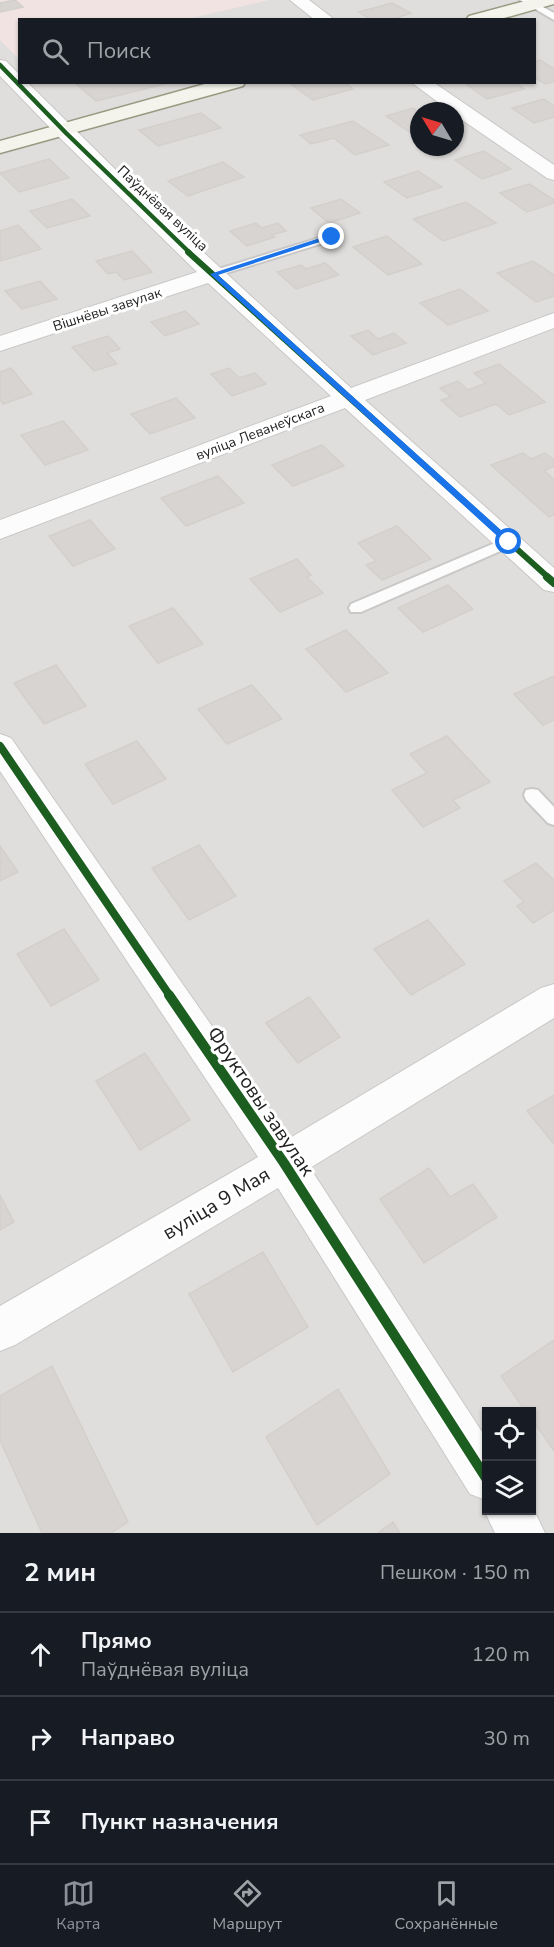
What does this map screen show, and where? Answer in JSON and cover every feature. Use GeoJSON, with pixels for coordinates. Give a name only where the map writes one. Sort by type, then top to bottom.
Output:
{"type":"FeatureCollection","features":[{"type":"Feature","properties":{"kind":"main road"},"geometry":{"type":"LineString","coordinates":[[482,18],[535,2]]}},
{"type":"Feature","properties":{"kind":"main road"},"geometry":{"type":"LineString","coordinates":[[0,147],[229,84]]}},
{"type":"Feature","properties":{"kind":"street"},"geometry":{"type":"LineString","coordinates":[[298,0],[324,18]]}},
{"type":"Feature","properties":{"kind":"street","name":"Паўднёвая вуліца"},"geometry":{"type":"LineString","coordinates":[[0,64],[18,83]]}},
{"type":"Feature","properties":{"kind":"street","name":"Паўднёвая вуліца"},"geometry":{"type":"LineString","coordinates":[[18,84],[61,130],[213,274],[554,583]]}},
{"type":"Feature","properties":{"kind":"street"},"geometry":{"type":"LineString","coordinates":[[423,84],[554,174]]}},
{"type":"Feature","properties":{"kind":"street","name":"Вішнёвы завулак"},"geometry":{"type":"LineString","coordinates":[[0,344],[213,274]]}},
{"type":"Feature","properties":{"kind":"street","name":"вуліца Леванеўскага"},"geometry":{"type":"LineString","coordinates":[[0,530],[554,320]]}},
{"type":"Feature","properties":{"kind":"street","name":"Фруктовы завулак"},"geometry":{"type":"LineString","coordinates":[[4,761],[284,1163],[482,1472]]}},
{"type":"Feature","properties":{"kind":"street","name":"вуліца 9 Мая"},"geometry":{"type":"LineString","coordinates":[[0,1330],[284,1163],[554,999]]}},
{"type":"Feature","properties":{"kind":"street"},"geometry":{"type":"LineString","coordinates":[[510,1515],[522,1533]]}},
{"type":"Feature","properties":{"kind":"lane"},"geometry":{"type":"LineString","coordinates":[[535,2],[554,16]]}},
{"type":"Feature","properties":{"kind":"lane"},"geometry":{"type":"LineString","coordinates":[[213,274],[332,237]]}},
{"type":"Feature","properties":{"kind":"lane"},"geometry":{"type":"LineString","coordinates":[[356,608],[509,542]]}},
{"type":"Feature","properties":{"kind":"lane"},"geometry":{"type":"LineString","coordinates":[[532,795],[554,818]]}},
{"type":"Feature","properties":{"kind":"shaded area"},"geometry":{"type":"Polygon","coordinates":[[[0,0],[554,0],[554,1533],[0,1533],[0,0]]]}},
{"type":"Feature","properties":{"kind":"shaded area"},"geometry":{"type":"Polygon","coordinates":[[[0,0],[269,0],[192,18],[18,18],[18,58],[0,40],[0,0]]]}},
{"type":"Feature","properties":{"kind":"building"},"geometry":{"type":"Polygon","coordinates":[[[15,0],[23,7],[0,12],[0,3],[15,0]]]}},
{"type":"Feature","properties":{"kind":"building"},"geometry":{"type":"Polygon","coordinates":[[[392,3],[411,13],[396,18],[368,18],[359,12],[392,3]]]}},
{"type":"Feature","properties":{"kind":"building"},"geometry":{"type":"Polygon","coordinates":[[[540,60],[554,69],[554,82],[545,84],[536,78],[536,61],[540,60]]]}},
{"type":"Feature","properties":{"kind":"building"},"geometry":{"type":"Polygon","coordinates":[[[76,84],[164,84],[96,101],[76,84]]]}},
{"type":"Feature","properties":{"kind":"building"},"geometry":{"type":"Polygon","coordinates":[[[347,84],[353,89],[313,100],[292,85],[347,84]]]}},
{"type":"Feature","properties":{"kind":"building"},"geometry":{"type":"Polygon","coordinates":[[[466,84],[518,84],[524,89],[487,99],[466,84]]]}},
{"type":"Feature","properties":{"kind":"building"},"geometry":{"type":"Polygon","coordinates":[[[544,99],[554,106],[554,117],[534,123],[512,108],[544,99]]]}},
{"type":"Feature","properties":{"kind":"building"},"geometry":{"type":"Polygon","coordinates":[[[410,109],[410,132],[386,116],[410,109]]]}},
{"type":"Feature","properties":{"kind":"building"},"geometry":{"type":"Polygon","coordinates":[[[201,113],[221,128],[158,146],[139,130],[201,113]]]}},
{"type":"Feature","properties":{"kind":"building"},"geometry":{"type":"Polygon","coordinates":[[[353,121],[389,145],[355,155],[334,138],[311,144],[300,135],[353,121]]]}},
{"type":"Feature","properties":{"kind":"building"},"geometry":{"type":"Polygon","coordinates":[[[484,151],[511,169],[482,179],[455,160],[484,151]]]}},
{"type":"Feature","properties":{"kind":"building"},"geometry":{"type":"Polygon","coordinates":[[[49,159],[69,178],[19,192],[0,173],[49,159]]]}},
{"type":"Feature","properties":{"kind":"building"},"geometry":{"type":"Polygon","coordinates":[[[223,162],[244,177],[188,196],[168,181],[223,162]]]}},
{"type":"Feature","properties":{"kind":"building"},"geometry":{"type":"Polygon","coordinates":[[[418,171],[442,187],[407,198],[384,182],[418,171]]]}},
{"type":"Feature","properties":{"kind":"building"},"geometry":{"type":"Polygon","coordinates":[[[529,184],[554,200],[554,203],[527,212],[500,193],[529,184]]]}},
{"type":"Feature","properties":{"kind":"building"},"geometry":{"type":"Polygon","coordinates":[[[72,199],[90,216],[47,228],[30,211],[72,199]]]}},
{"type":"Feature","properties":{"kind":"building"},"geometry":{"type":"Polygon","coordinates":[[[341,199],[360,213],[329,223],[311,208],[341,199]]]}},
{"type":"Feature","properties":{"kind":"building"},"geometry":{"type":"Polygon","coordinates":[[[466,202],[496,223],[443,241],[413,219],[466,202]]]}},
{"type":"Feature","properties":{"kind":"building"},"geometry":{"type":"Polygon","coordinates":[[[256,223],[262,228],[278,223],[286,231],[247,246],[230,231],[256,223]]]}},
{"type":"Feature","properties":{"kind":"building"},"geometry":{"type":"Polygon","coordinates":[[[18,225],[41,249],[0,261],[0,231],[18,225]]]}},
{"type":"Feature","properties":{"kind":"building"},"geometry":{"type":"Polygon","coordinates":[[[387,236],[422,264],[388,275],[353,247],[387,236]]]}},
{"type":"Feature","properties":{"kind":"building"},"geometry":{"type":"Polygon","coordinates":[[[132,251],[152,272],[124,280],[116,272],[108,274],[96,261],[132,251]]]}},
{"type":"Feature","properties":{"kind":"building"},"geometry":{"type":"Polygon","coordinates":[[[533,261],[554,275],[554,296],[536,302],[497,273],[533,261]]]}},
{"type":"Feature","properties":{"kind":"building"},"geometry":{"type":"Polygon","coordinates":[[[325,263],[339,275],[296,289],[277,272],[301,265],[306,269],[325,263]]]}},
{"type":"Feature","properties":{"kind":"building"},"geometry":{"type":"Polygon","coordinates":[[[40,281],[57,299],[22,309],[5,291],[40,281]]]}},
{"type":"Feature","properties":{"kind":"building"},"geometry":{"type":"Polygon","coordinates":[[[460,289],[488,311],[448,325],[420,303],[460,289]]]}},
{"type":"Feature","properties":{"kind":"building"},"geometry":{"type":"Polygon","coordinates":[[[185,311],[199,324],[165,336],[151,322],[185,311]]]}},
{"type":"Feature","properties":{"kind":"building"},"geometry":{"type":"Polygon","coordinates":[[[368,330],[378,339],[394,333],[406,343],[373,355],[351,336],[368,330]]]}},
{"type":"Feature","properties":{"kind":"building"},"geometry":{"type":"Polygon","coordinates":[[[108,336],[120,349],[107,353],[117,364],[94,371],[72,347],[108,336]]]}},
{"type":"Feature","properties":{"kind":"building"},"geometry":{"type":"Polygon","coordinates":[[[499,364],[545,402],[509,415],[496,404],[460,417],[441,400],[451,397],[440,388],[458,381],[468,390],[486,383],[474,373],[499,364]]]}},
{"type":"Feature","properties":{"kind":"building"},"geometry":{"type":"Polygon","coordinates":[[[11,368],[32,394],[3,404],[0,399],[0,372],[11,368]]]}},
{"type":"Feature","properties":{"kind":"building"},"geometry":{"type":"Polygon","coordinates":[[[229,368],[239,378],[255,373],[266,384],[232,396],[211,374],[229,368]]]}},
{"type":"Feature","properties":{"kind":"building"},"geometry":{"type":"Polygon","coordinates":[[[176,398],[195,418],[150,434],[131,414],[176,398]]]}},
{"type":"Feature","properties":{"kind":"building"},"geometry":{"type":"Polygon","coordinates":[[[63,421],[88,450],[45,465],[21,435],[63,421]]]}},
{"type":"Feature","properties":{"kind":"building"},"geometry":{"type":"Polygon","coordinates":[[[322,445],[344,466],[293,486],[272,465],[322,445]]]}},
{"type":"Feature","properties":{"kind":"building"},"geometry":{"type":"Polygon","coordinates":[[[523,453],[531,459],[545,453],[554,460],[554,466],[544,471],[554,479],[554,515],[549,517],[491,465],[523,453]]]}},
{"type":"Feature","properties":{"kind":"building"},"geometry":{"type":"Polygon","coordinates":[[[218,476],[244,503],[186,526],[161,498],[218,476]]]}},
{"type":"Feature","properties":{"kind":"building"},"geometry":{"type":"Polygon","coordinates":[[[90,520],[115,549],[73,566],[49,536],[90,520]]]}},
{"type":"Feature","properties":{"kind":"building"},"geometry":{"type":"Polygon","coordinates":[[[397,526],[431,559],[382,580],[366,565],[376,561],[358,543],[397,526]]]}},
{"type":"Feature","properties":{"kind":"building"},"geometry":{"type":"Polygon","coordinates":[[[297,559],[311,575],[307,577],[323,593],[280,612],[250,579],[297,559]]]}},
{"type":"Feature","properties":{"kind":"building"},"geometry":{"type":"Polygon","coordinates":[[[448,585],[473,609],[423,632],[398,608],[448,585]]]}},
{"type":"Feature","properties":{"kind":"building"},"geometry":{"type":"Polygon","coordinates":[[[173,608],[203,644],[158,663],[129,626],[173,608]]]}},
{"type":"Feature","properties":{"kind":"building"},"geometry":{"type":"Polygon","coordinates":[[[346,630],[388,673],[346,692],[306,649],[346,630]]]}},
{"type":"Feature","properties":{"kind":"building"},"geometry":{"type":"Polygon","coordinates":[[[56,665],[86,706],[44,724],[14,683],[56,665]]]}},
{"type":"Feature","properties":{"kind":"building"},"geometry":{"type":"Polygon","coordinates":[[[554,676],[554,720],[543,725],[514,694],[554,676]]]}},
{"type":"Feature","properties":{"kind":"building"},"geometry":{"type":"Polygon","coordinates":[[[252,685],[282,719],[227,744],[198,709],[252,685]]]}},
{"type":"Feature","properties":{"kind":"building"},"geometry":{"type":"Polygon","coordinates":[[[447,736],[490,782],[453,800],[460,808],[423,827],[392,790],[427,773],[410,754],[447,736]]]}},
{"type":"Feature","properties":{"kind":"building"},"geometry":{"type":"Polygon","coordinates":[[[137,741],[166,779],[113,804],[85,764],[137,741]]]}},
{"type":"Feature","properties":{"kind":"building"},"geometry":{"type":"Polygon","coordinates":[[[199,845],[236,896],[189,920],[152,868],[199,845]]]}},
{"type":"Feature","properties":{"kind":"building"},"geometry":{"type":"Polygon","coordinates":[[[0,846],[18,872],[0,881],[0,846]]]}},
{"type":"Feature","properties":{"kind":"building"},"geometry":{"type":"Polygon","coordinates":[[[536,863],[554,880],[554,910],[533,923],[517,906],[524,902],[504,881],[536,863]]]}},
{"type":"Feature","properties":{"kind":"building"},"geometry":{"type":"Polygon","coordinates":[[[428,920],[465,964],[411,995],[374,949],[428,920]]]}},
{"type":"Feature","properties":{"kind":"building"},"geometry":{"type":"Polygon","coordinates":[[[64,929],[99,980],[51,1006],[17,954],[64,929]]]}},
{"type":"Feature","properties":{"kind":"building"},"geometry":{"type":"Polygon","coordinates":[[[309,997],[340,1037],[298,1063],[266,1023],[309,997]]]}},
{"type":"Feature","properties":{"kind":"building"},"geometry":{"type":"Polygon","coordinates":[[[145,1053],[190,1120],[140,1150],[96,1081],[145,1053]]]}},
{"type":"Feature","properties":{"kind":"building"},"geometry":{"type":"Polygon","coordinates":[[[554,1095],[554,1144],[527,1111],[554,1095]]]}},
{"type":"Feature","properties":{"kind":"building"},"geometry":{"type":"Polygon","coordinates":[[[429,1168],[450,1197],[473,1184],[497,1217],[424,1263],[380,1199],[429,1168]]]}},
{"type":"Feature","properties":{"kind":"building"},"geometry":{"type":"Polygon","coordinates":[[[0,1195],[14,1222],[0,1230],[0,1195]]]}},
{"type":"Feature","properties":{"kind":"building"},"geometry":{"type":"Polygon","coordinates":[[[263,1252],[308,1327],[233,1372],[189,1294],[263,1252]]]}},
{"type":"Feature","properties":{"kind":"building"},"geometry":{"type":"Polygon","coordinates":[[[554,1340],[554,1451],[536,1425],[536,1407],[523,1407],[501,1376],[554,1340]]]}},
{"type":"Feature","properties":{"kind":"building"},"geometry":{"type":"Polygon","coordinates":[[[52,1366],[128,1522],[111,1533],[42,1533],[0,1440],[0,1396],[52,1366]]]}},
{"type":"Feature","properties":{"kind":"building"},"geometry":{"type":"Polygon","coordinates":[[[338,1389],[390,1474],[317,1525],[266,1437],[338,1389]]]}},
{"type":"Feature","properties":{"kind":"building"},"geometry":{"type":"Polygon","coordinates":[[[393,1522],[400,1533],[378,1533],[393,1522]]]}},
{"type":"Feature","properties":{"kind":"cycle path"},"geometry":{"type":"LineString","coordinates":[[0,65],[18,84]]}},
{"type":"Feature","properties":{"kind":"cycle path"},"geometry":{"type":"LineString","coordinates":[[18,84],[133,200],[202,265],[554,583]]}},
{"type":"Feature","properties":{"kind":"cycle path"},"geometry":{"type":"LineString","coordinates":[[0,746],[284,1163],[482,1472]]}},
{"type":"Feature","properties":{"kind":"route"},"geometry":{"type":"LineString","coordinates":[[332,237],[213,274],[509,542]]}}]}
